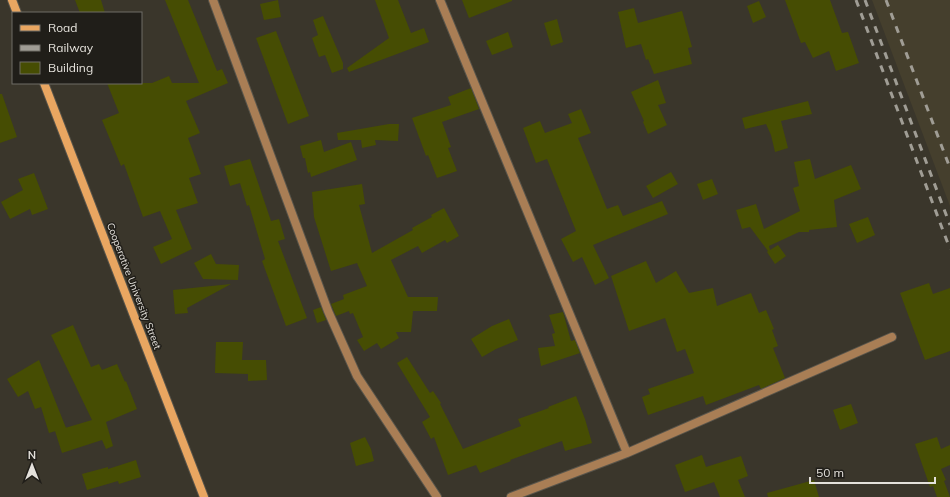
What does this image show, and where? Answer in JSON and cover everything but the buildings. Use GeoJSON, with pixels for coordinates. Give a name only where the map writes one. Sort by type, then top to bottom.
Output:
{"type":"FeatureCollection","features":[{"type":"Feature","properties":{"kind":"street"},"geometry":{"type":"LineString","coordinates":[[12,0],[17,12]]}},
{"type":"Feature","properties":{"kind":"street"},"geometry":{"type":"LineString","coordinates":[[213,0],[328,310],[354,370],[437,497]]}},
{"type":"Feature","properties":{"kind":"street"},"geometry":{"type":"LineString","coordinates":[[440,0],[627,453]]}},
{"type":"Feature","properties":{"kind":"street","name":"Cooperative University Street"},"geometry":{"type":"LineString","coordinates":[[44,84],[204,497]]}},
{"type":"Feature","properties":{"kind":"street"},"geometry":{"type":"LineString","coordinates":[[511,497],[627,453],[892,337]]}},
{"type":"Feature","properties":{"kind":"shaded area"},"geometry":{"type":"Polygon","coordinates":[[[872,0],[950,0],[950,206],[872,0]]]}},
{"type":"Feature","properties":{"kind":"railway"},"geometry":{"type":"LineString","coordinates":[[856,0],[950,249]]}},
{"type":"Feature","properties":{"kind":"railway"},"geometry":{"type":"LineString","coordinates":[[865,0],[950,225]]}},
{"type":"Feature","properties":{"kind":"railway"},"geometry":{"type":"LineString","coordinates":[[886,0],[950,168]]}}]}
